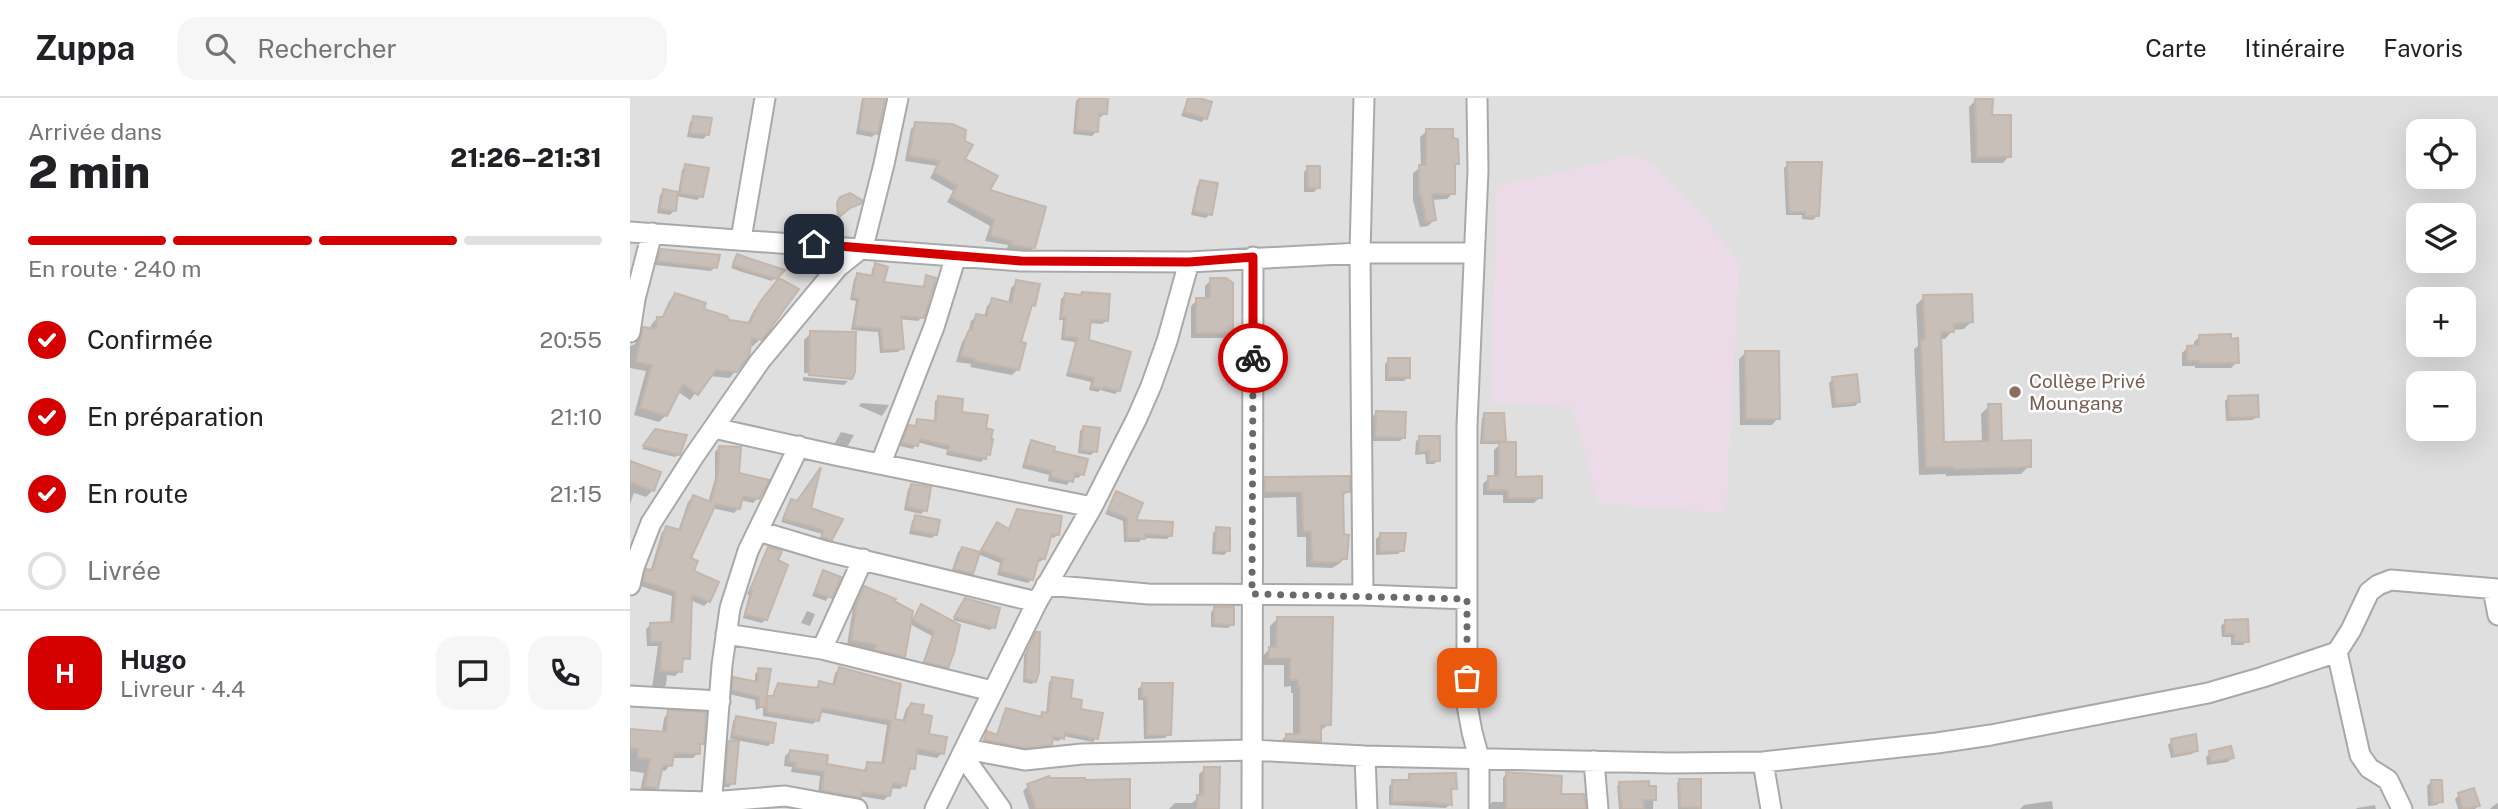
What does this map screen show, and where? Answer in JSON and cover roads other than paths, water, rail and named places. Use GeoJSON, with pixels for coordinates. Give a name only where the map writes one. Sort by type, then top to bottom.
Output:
{"type":"FeatureCollection","features":[{"type":"Feature","properties":{"kind":"street"},"geometry":{"type":"LineString","coordinates":[[741,239],[765,98]]}},
{"type":"Feature","properties":{"kind":"street"},"geometry":{"type":"LineString","coordinates":[[630,585],[651,523],[760,360],[838,267],[863,247],[898,98]]}},
{"type":"Feature","properties":{"kind":"street"},"geometry":{"type":"LineString","coordinates":[[1363,595],[1360,253],[1364,98]]}},
{"type":"Feature","properties":{"kind":"street"},"geometry":{"type":"LineString","coordinates":[[1477,98],[1478,171],[1467,425],[1467,599],[1468,705],[1479,758],[1479,809]]}},
{"type":"Feature","properties":{"kind":"street"},"geometry":{"type":"LineString","coordinates":[[630,232],[863,247],[1021,261],[1189,262],[1360,253],[1474,253]]}},
{"type":"Feature","properties":{"kind":"street"},"geometry":{"type":"LineString","coordinates":[[630,332],[635,299],[652,233]]}},
{"type":"Feature","properties":{"kind":"street"},"geometry":{"type":"LineString","coordinates":[[881,463],[934,327],[956,256]]}},
{"type":"Feature","properties":{"kind":"street"},"geometry":{"type":"LineString","coordinates":[[1252,809],[1253,257]]}},
{"type":"Feature","properties":{"kind":"street"},"geometry":{"type":"LineString","coordinates":[[935,809],[1042,593],[1092,506],[1152,386],[1189,262]]}},
{"type":"Feature","properties":{"kind":"street"},"geometry":{"type":"LineString","coordinates":[[714,428],[1092,506]]}},
{"type":"Feature","properties":{"kind":"street"},"geometry":{"type":"LineString","coordinates":[[711,806],[730,608],[742,566],[799,446]]}},
{"type":"Feature","properties":{"kind":"street"},"geometry":{"type":"LineString","coordinates":[[758,531],[825,551],[1042,593],[1363,595],[1467,599]]}},
{"type":"Feature","properties":{"kind":"street"},"geometry":{"type":"LineString","coordinates":[[822,649],[863,559]]}},
{"type":"Feature","properties":{"kind":"street"},"geometry":{"type":"LineString","coordinates":[[965,752],[1026,760],[1082,754],[1251,750],[1365,757],[1763,762],[1991,736],[2208,693],[2337,652],[2369,592],[2378,584],[2391,580],[2495,589],[2498,615]]}},
{"type":"Feature","properties":{"kind":"street"},"geometry":{"type":"LineString","coordinates":[[726,634],[822,649],[992,691]]}},
{"type":"Feature","properties":{"kind":"street"},"geometry":{"type":"LineString","coordinates":[[2337,652],[2360,755],[2369,768],[2388,780],[2402,809]]}},
{"type":"Feature","properties":{"kind":"street"},"geometry":{"type":"LineString","coordinates":[[630,696],[720,701]]}},
{"type":"Feature","properties":{"kind":"street"},"geometry":{"type":"LineString","coordinates":[[965,752],[1001,809]]}},
{"type":"Feature","properties":{"kind":"street"},"geometry":{"type":"LineString","coordinates":[[1365,757],[1367,809]]}},
{"type":"Feature","properties":{"kind":"street"},"geometry":{"type":"LineString","coordinates":[[1594,761],[1598,809]]}},
{"type":"Feature","properties":{"kind":"street"},"geometry":{"type":"LineString","coordinates":[[1763,762],[1771,809]]}},
{"type":"Feature","properties":{"kind":"street"},"geometry":{"type":"LineString","coordinates":[[630,800],[711,806],[769,796],[857,809]]}},
{"type":"Feature","properties":{"kind":"place","name":"Collège Privé Moungang"},"geometry":{"type":"Point","coordinates":[2015,392]}}]}
